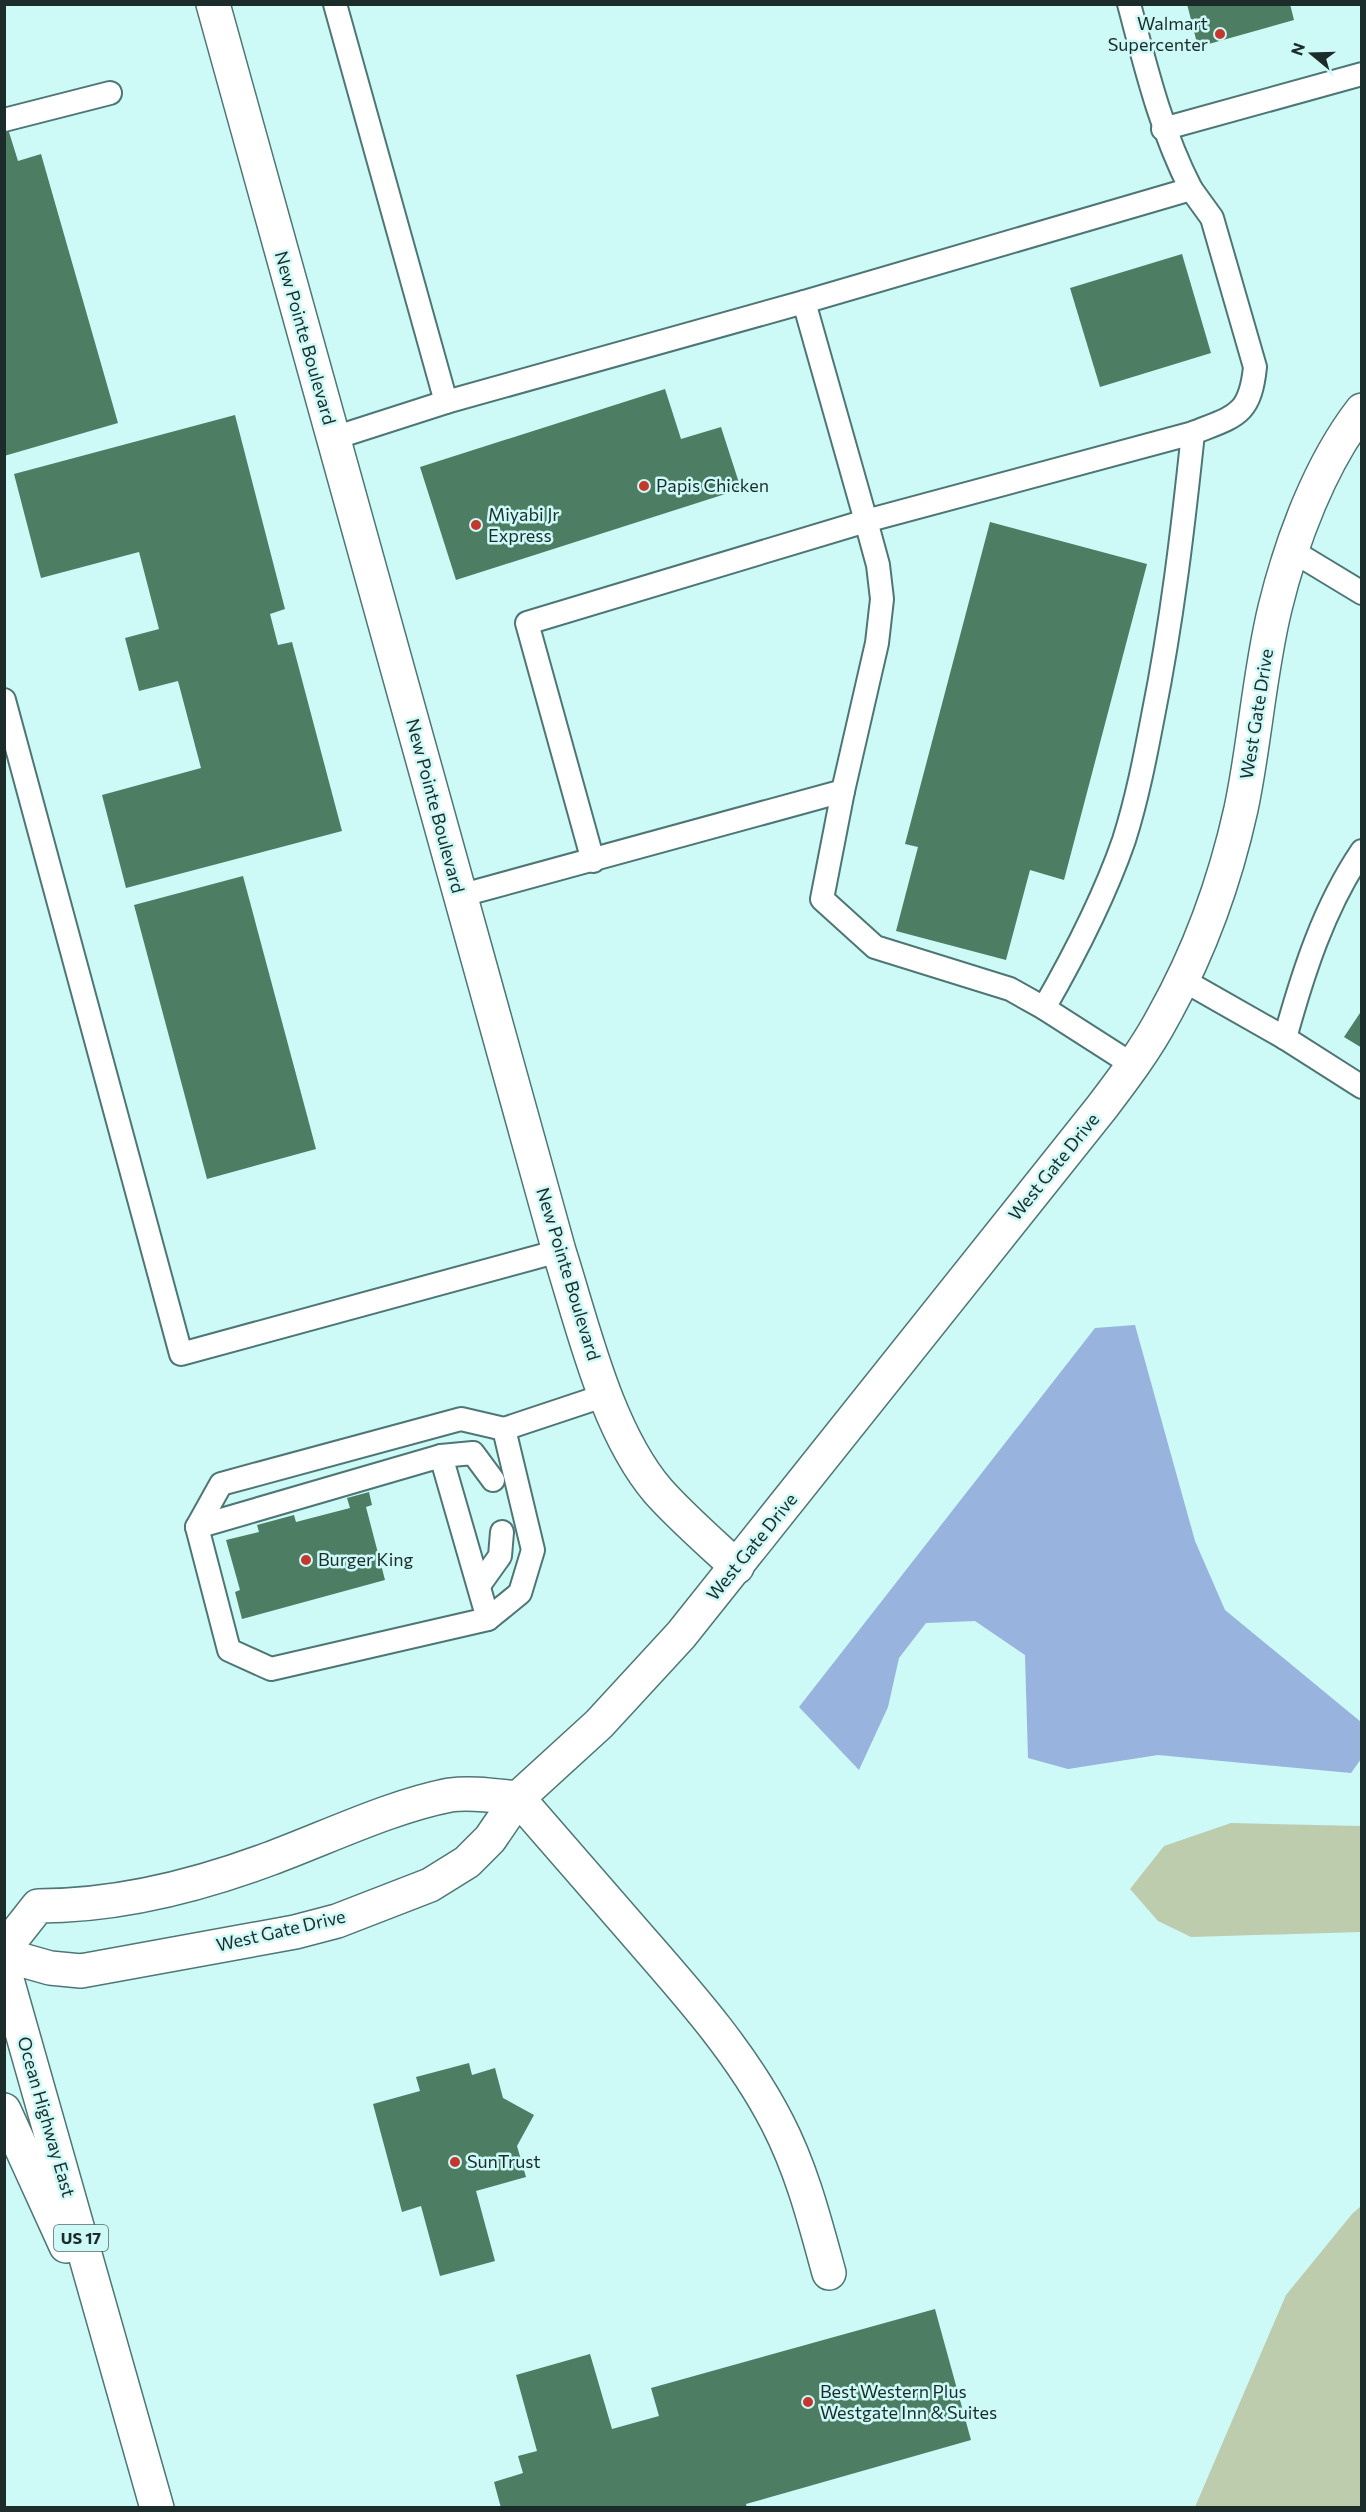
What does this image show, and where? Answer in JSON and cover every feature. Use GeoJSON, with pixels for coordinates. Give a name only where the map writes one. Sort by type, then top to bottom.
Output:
{"type":"FeatureCollection","features":[{"type":"Feature","properties":{"kind":"main road","name":"New Pointe Boulevard"},"geometry":{"type":"LineString","coordinates":[[213,4],[559,1251],[606,1395],[619,1426],[657,1489],[686,1521],[737,1567]]}},
{"type":"Feature","properties":{"kind":"main road","name":"West Gate Drive"},"geometry":{"type":"LineString","coordinates":[[4,1955],[50,1968],[81,1971],[295,1932],[337,1921],[430,1885],[467,1862],[490,1839],[519,1798],[636,1686],[681,1635],[1133,1065],[1162,1019],[1183,980],[1224,874],[1238,821],[1254,737],[1274,609],[1291,550],[1320,481],[1362,410]]}},
{"type":"Feature","properties":{"kind":"main road"},"geometry":{"type":"LineString","coordinates":[[4,1949],[38,1906],[91,1905],[122,1901],[188,1886],[267,1860],[414,1804],[453,1795],[519,1798],[698,2004],[754,2082],[777,2122],[798,2168],[829,2273]]}},
{"type":"Feature","properties":{"kind":"main road","name":"Ocean Highway East"},"geometry":{"type":"LineString","coordinates":[[4,1969],[157,2508]]}},
{"type":"Feature","properties":{"kind":"main road"},"geometry":{"type":"LineString","coordinates":[[4,2110],[112,2349]]}},
{"type":"Feature","properties":{"kind":"lane"},"geometry":{"type":"LineString","coordinates":[[335,4],[446,402]]}},
{"type":"Feature","properties":{"kind":"lane"},"geometry":{"type":"LineString","coordinates":[[593,861],[527,623],[867,520],[1193,433],[1245,408],[1253,390],[1255,367],[1212,218],[1191,189],[1163,129],[1129,4]]}},
{"type":"Feature","properties":{"kind":"lane"},"geometry":{"type":"LineString","coordinates":[[1163,129],[1362,74]]}},
{"type":"Feature","properties":{"kind":"lane"},"geometry":{"type":"LineString","coordinates":[[4,120],[110,93]]}},
{"type":"Feature","properties":{"kind":"lane"},"geometry":{"type":"LineString","coordinates":[[333,438],[446,402],[804,302],[1191,189]]}},
{"type":"Feature","properties":{"kind":"lane"},"geometry":{"type":"LineString","coordinates":[[804,302],[867,520],[878,565],[882,599],[877,643],[843,791],[822,900],[875,947],[1010,989],[1133,1065]]}},
{"type":"Feature","properties":{"kind":"lane"},"geometry":{"type":"LineString","coordinates":[[1044,1008],[1071,960],[1100,899],[1123,842],[1138,790],[1160,683],[1181,552],[1193,433]]}},
{"type":"Feature","properties":{"kind":"lane"},"geometry":{"type":"LineString","coordinates":[[1291,550],[1362,592]]}},
{"type":"Feature","properties":{"kind":"lane"},"geometry":{"type":"LineString","coordinates":[[4,700],[181,1354],[559,1251]]}},
{"type":"Feature","properties":{"kind":"lane"},"geometry":{"type":"LineString","coordinates":[[459,896],[843,791]]}},
{"type":"Feature","properties":{"kind":"lane"},"geometry":{"type":"LineString","coordinates":[[1285,1038],[1314,946],[1331,907],[1362,851]]}},
{"type":"Feature","properties":{"kind":"lane"},"geometry":{"type":"LineString","coordinates":[[1183,980],[1285,1038],[1362,1087]]}},
{"type":"Feature","properties":{"kind":"lane"},"geometry":{"type":"LineString","coordinates":[[504,1429],[533,1550],[520,1593],[488,1619],[271,1670],[229,1650],[197,1527],[221,1484],[461,1419],[504,1429],[606,1395]]}},
{"type":"Feature","properties":{"kind":"lane"},"geometry":{"type":"LineString","coordinates":[[197,1527],[441,1456],[473,1453],[493,1480]]}},
{"type":"Feature","properties":{"kind":"lane"},"geometry":{"type":"LineString","coordinates":[[441,1456],[480,1584],[488,1619]]}},
{"type":"Feature","properties":{"kind":"lane"},"geometry":{"type":"LineString","coordinates":[[480,1584],[500,1556],[502,1532]]}},
{"type":"Feature","properties":{"kind":"green space"},"geometry":{"type":"Polygon","coordinates":[[[1231,1823],[1361,1826],[1361,1932],[1191,1937],[1158,1921],[1130,1889],[1164,1846],[1231,1823]]]}},
{"type":"Feature","properties":{"kind":"green space"},"geometry":{"type":"Polygon","coordinates":[[[1361,2206],[1361,2507],[1195,2507],[1286,2295],[1361,2206]]]}},
{"type":"Feature","properties":{"kind":"water"},"geometry":{"type":"Polygon","coordinates":[[[1135,1325],[1195,1541],[1225,1610],[1361,1722],[1361,1759],[1351,1773],[1158,1755],[1068,1769],[1028,1758],[1025,1655],[975,1621],[926,1623],[899,1658],[888,1707],[859,1770],[799,1707],[1095,1328],[1135,1325]]]}},
{"type":"Feature","properties":{"kind":"building","name":"Walmart Supercenter"},"geometry":{"type":"Polygon","coordinates":[[[1187,4],[1290,4],[1294,20],[1198,47],[1187,4]]]}},
{"type":"Feature","properties":{"kind":"building"},"geometry":{"type":"Polygon","coordinates":[[[4,116],[18,161],[41,154],[118,423],[4,456],[4,116]]]}},
{"type":"Feature","properties":{"kind":"building"},"geometry":{"type":"Polygon","coordinates":[[[1182,254],[1211,353],[1100,387],[1070,288],[1182,254]]]}},
{"type":"Feature","properties":{"kind":"building"},"geometry":{"type":"Polygon","coordinates":[[[665,389],[681,439],[721,427],[741,489],[456,580],[420,467],[665,389]]]}},
{"type":"Feature","properties":{"kind":"building"},"geometry":{"type":"Polygon","coordinates":[[[235,415],[285,609],[270,614],[278,645],[292,642],[342,831],[126,888],[102,795],[201,768],[178,681],[139,691],[125,638],[159,629],[139,552],[41,578],[14,474],[235,415]]]}},
{"type":"Feature","properties":{"kind":"building"},"geometry":{"type":"Polygon","coordinates":[[[990,522],[1147,564],[1064,880],[1030,870],[1006,960],[896,931],[918,847],[905,844],[990,522]]]}},
{"type":"Feature","properties":{"kind":"building"},"geometry":{"type":"Polygon","coordinates":[[[243,876],[316,1149],[207,1179],[134,905],[243,876]]]}},
{"type":"Feature","properties":{"kind":"building"},"geometry":{"type":"Polygon","coordinates":[[[1362,1010],[1362,1048],[1344,1037],[1362,1010]]]}},
{"type":"Feature","properties":{"kind":"building","name":"Burger King"},"geometry":{"type":"Polygon","coordinates":[[[369,1492],[372,1505],[366,1507],[385,1580],[242,1619],[235,1592],[240,1590],[226,1540],[259,1532],[257,1525],[294,1515],[296,1522],[350,1508],[347,1498],[369,1492]]]}},
{"type":"Feature","properties":{"kind":"building","name":"SunTrust"},"geometry":{"type":"Polygon","coordinates":[[[469,2063],[472,2075],[495,2068],[503,2098],[534,2115],[517,2146],[526,2177],[476,2191],[495,2261],[440,2276],[421,2206],[402,2212],[373,2104],[420,2091],[416,2077],[469,2063]]]}},
{"type":"Feature","properties":{"kind":"building","name":"Best Western Plus Westgate Inn & Suites"},"geometry":{"type":"Polygon","coordinates":[[[935,2309],[971,2440],[746,2504],[747,2508],[501,2508],[494,2482],[523,2473],[518,2456],[537,2451],[516,2375],[590,2354],[612,2429],[659,2416],[651,2388],[935,2309]]]}},
{"type":"Feature","properties":{"kind":"place","name":"Walmart Supercenter"},"geometry":{"type":"Point","coordinates":[1220,34]}},
{"type":"Feature","properties":{"kind":"place","name":"Papis Chicken"},"geometry":{"type":"Point","coordinates":[644,486]}},
{"type":"Feature","properties":{"kind":"place","name":"Miyabi Jr Express"},"geometry":{"type":"Point","coordinates":[476,525]}},
{"type":"Feature","properties":{"kind":"place","name":"Burger King"},"geometry":{"type":"Point","coordinates":[306,1560]}},
{"type":"Feature","properties":{"kind":"place","name":"SunTrust"},"geometry":{"type":"Point","coordinates":[455,2162]}},
{"type":"Feature","properties":{"kind":"place","name":"Best Western Plus Westgate Inn & Suites"},"geometry":{"type":"Point","coordinates":[808,2402]}}]}
